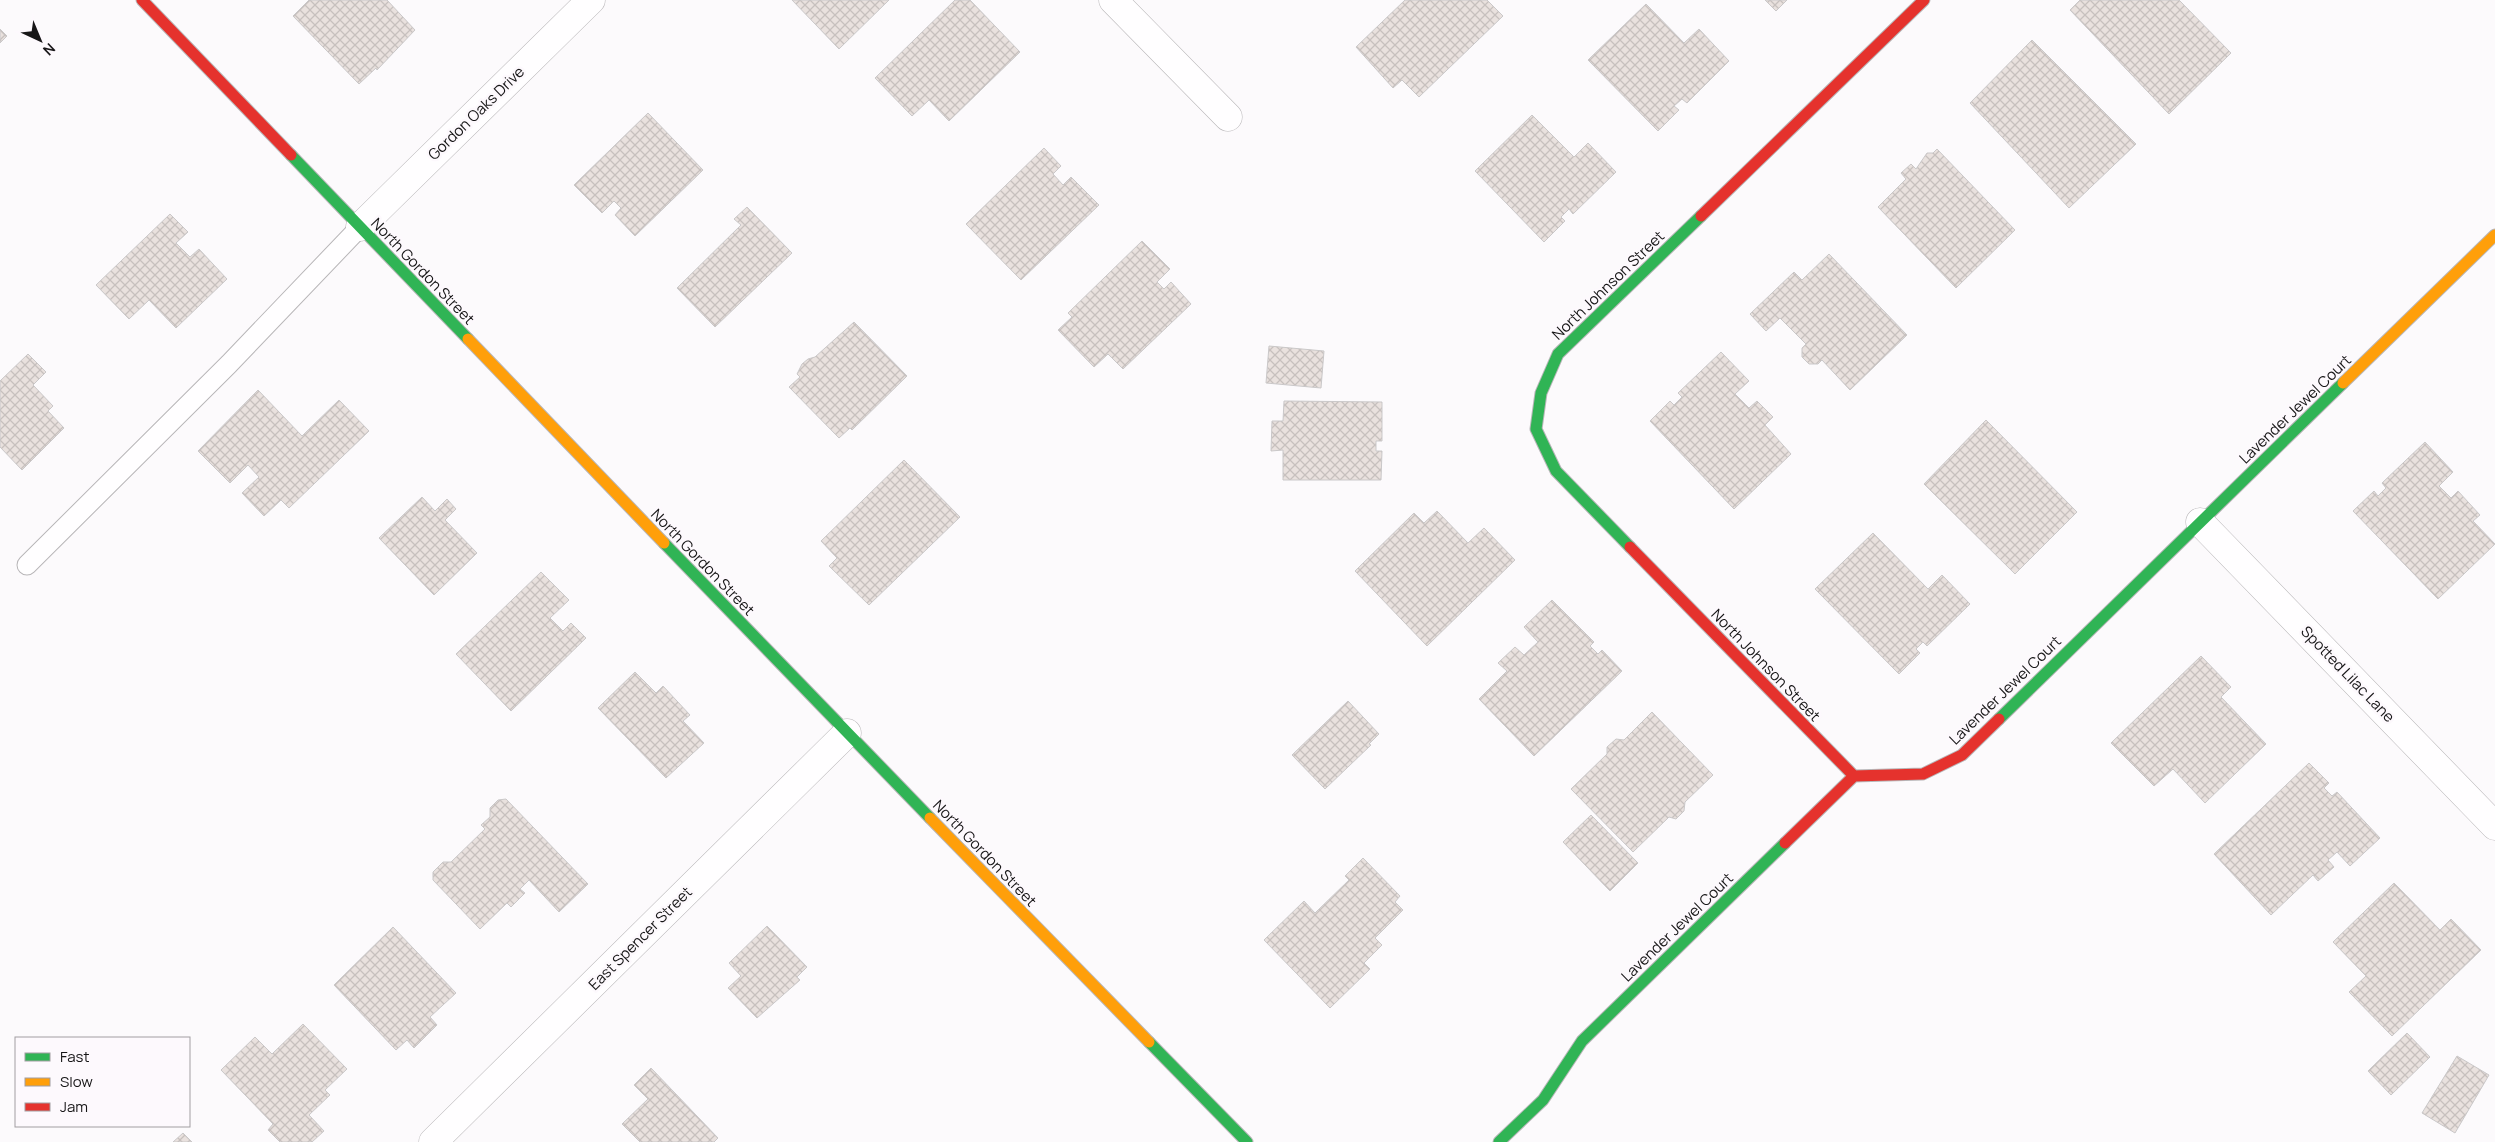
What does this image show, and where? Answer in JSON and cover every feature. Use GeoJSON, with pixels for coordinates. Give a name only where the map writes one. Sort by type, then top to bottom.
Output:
{"type":"FeatureCollection","features":[{"type":"Feature","properties":{"kind":"street","name":"North Gordon Street"},"geometry":{"type":"LineString","coordinates":[[142,0],[847,733],[1247,1142]]}},
{"type":"Feature","properties":{"kind":"street","name":"Gordon Oaks Drive"},"geometry":{"type":"LineString","coordinates":[[360,227],[592,0]]}},
{"type":"Feature","properties":{"kind":"street"},"geometry":{"type":"LineString","coordinates":[[1113,0],[1228,117]]}},
{"type":"Feature","properties":{"kind":"street","name":"North Johnson Street"},"geometry":{"type":"LineString","coordinates":[[1854,776],[1556,471],[1536,429],[1541,393],[1558,354],[1924,0]]}},
{"type":"Feature","properties":{"kind":"street","name":"Lavender Jewel Court"},"geometry":{"type":"LineString","coordinates":[[1499,1142],[1543,1100],[1582,1041],[1854,776],[1923,774],[1962,755],[2495,235]]}},
{"type":"Feature","properties":{"kind":"street","name":"Spotted Lilac Lane"},"geometry":{"type":"LineString","coordinates":[[2200,522],[2495,826]]}},
{"type":"Feature","properties":{"kind":"street","name":"East Spencer Street"},"geometry":{"type":"LineString","coordinates":[[433,1142],[847,733]]}},
{"type":"Feature","properties":{"kind":"lane"},"geometry":{"type":"LineString","coordinates":[[27,564],[229,364],[360,227]]}},
{"type":"Feature","properties":{"kind":"building"},"geometry":{"type":"Polygon","coordinates":[[[309,0],[387,0],[415,30],[377,70],[376,68],[359,84],[293,16],[309,0]]]}},
{"type":"Feature","properties":{"kind":"building"},"geometry":{"type":"Polygon","coordinates":[[[792,0],[889,0],[839,49],[792,0]]]}},
{"type":"Feature","properties":{"kind":"building"},"geometry":{"type":"Polygon","coordinates":[[[955,0],[970,0],[1020,52],[949,121],[929,100],[912,116],[875,78],[955,0]]]}},
{"type":"Feature","properties":{"kind":"building"},"geometry":{"type":"Polygon","coordinates":[[[1405,0],[1487,0],[1503,16],[1419,97],[1402,80],[1393,88],[1356,47],[1405,0]]]}},
{"type":"Feature","properties":{"kind":"building"},"geometry":{"type":"Polygon","coordinates":[[[1765,0],[1787,0],[1776,11],[1765,0]]]}},
{"type":"Feature","properties":{"kind":"building"},"geometry":{"type":"Polygon","coordinates":[[[2080,0],[2179,0],[2231,53],[2169,114],[2070,10],[2080,0]]]}},
{"type":"Feature","properties":{"kind":"building"},"geometry":{"type":"Polygon","coordinates":[[[1646,4],[1684,43],[1699,29],[1729,61],[1687,103],[1682,99],[1674,106],[1679,110],[1658,131],[1588,60],[1646,4]]]}},
{"type":"Feature","properties":{"kind":"building"},"geometry":{"type":"Polygon","coordinates":[[[0,29],[7,36],[0,43],[0,29]]]}},
{"type":"Feature","properties":{"kind":"building"},"geometry":{"type":"Polygon","coordinates":[[[2032,40],[2136,144],[2069,208],[1970,103],[2032,40]]]}},
{"type":"Feature","properties":{"kind":"building"},"geometry":{"type":"Polygon","coordinates":[[[648,113],[703,170],[635,236],[615,215],[621,208],[614,201],[602,213],[574,185],[648,113]]]}},
{"type":"Feature","properties":{"kind":"building"},"geometry":{"type":"Polygon","coordinates":[[[1532,115],[1574,157],[1588,143],[1616,172],[1573,214],[1569,209],[1561,217],[1565,221],[1544,242],[1475,171],[1532,115]]]}},
{"type":"Feature","properties":{"kind":"building"},"geometry":{"type":"Polygon","coordinates":[[[1044,148],[1061,166],[1053,174],[1063,185],[1071,177],[1099,205],[1021,280],[966,224],[1044,148]]]}},
{"type":"Feature","properties":{"kind":"building"},"geometry":{"type":"Polygon","coordinates":[[[1937,149],[2015,230],[1956,288],[1878,207],[1906,179],[1901,173],[1911,164],[1916,169],[1927,153],[1933,153],[1937,149]]]}},
{"type":"Feature","properties":{"kind":"building"},"geometry":{"type":"Polygon","coordinates":[[[747,207],[792,253],[715,327],[677,288],[741,225],[734,219],[747,207]]]}},
{"type":"Feature","properties":{"kind":"building"},"geometry":{"type":"Polygon","coordinates":[[[170,214],[188,232],[176,243],[190,257],[199,249],[227,279],[176,328],[149,300],[129,319],[96,285],[170,214]]]}},
{"type":"Feature","properties":{"kind":"building"},"geometry":{"type":"Polygon","coordinates":[[[1142,241],[1170,269],[1157,282],[1164,289],[1171,282],[1191,304],[1123,369],[1108,354],[1094,367],[1058,330],[1072,317],[1068,313],[1142,241]]]}},
{"type":"Feature","properties":{"kind":"building"},"geometry":{"type":"Polygon","coordinates":[[[1829,254],[1907,335],[1850,390],[1822,360],[1818,364],[1809,364],[1802,357],[1802,348],[1806,344],[1780,318],[1766,331],[1750,314],[1794,272],[1802,280],[1829,254]]]}},
{"type":"Feature","properties":{"kind":"building"},"geometry":{"type":"Polygon","coordinates":[[[854,322],[907,376],[852,430],[850,428],[839,438],[789,387],[800,377],[797,374],[802,364],[808,359],[815,357],[854,322]]]}},
{"type":"Feature","properties":{"kind":"building"},"geometry":{"type":"Polygon","coordinates":[[[1269,346],[1324,351],[1321,388],[1266,383],[1269,346]]]}},
{"type":"Feature","properties":{"kind":"building"},"geometry":{"type":"Polygon","coordinates":[[[1721,352],[1749,381],[1735,394],[1749,408],[1757,401],[1773,417],[1765,425],[1791,454],[1734,509],[1650,421],[1670,401],[1674,405],[1682,397],[1678,393],[1721,352]]]}},
{"type":"Feature","properties":{"kind":"building"},"geometry":{"type":"Polygon","coordinates":[[[28,354],[46,372],[33,385],[53,406],[48,411],[64,428],[22,470],[0,447],[0,381],[28,354]]]}},
{"type":"Feature","properties":{"kind":"building"},"geometry":{"type":"Polygon","coordinates":[[[258,390],[302,436],[339,400],[369,431],[289,508],[281,500],[264,516],[242,493],[259,477],[248,465],[230,483],[198,451],[258,390]]]}},
{"type":"Feature","properties":{"kind":"building"},"geometry":{"type":"Polygon","coordinates":[[[1284,401],[1382,402],[1382,441],[1376,441],[1376,451],[1382,451],[1381,480],[1283,480],[1283,450],[1271,451],[1272,421],[1283,421],[1284,401]]]}},
{"type":"Feature","properties":{"kind":"building"},"geometry":{"type":"Polygon","coordinates":[[[1986,420],[2077,512],[2015,574],[1924,484],[1986,420]]]}},
{"type":"Feature","properties":{"kind":"building"},"geometry":{"type":"Polygon","coordinates":[[[2425,442],[2453,472],[2439,486],[2451,498],[2458,491],[2480,515],[2473,521],[2495,544],[2438,599],[2353,511],[2374,491],[2378,496],[2386,488],[2382,483],[2425,442]]]}},
{"type":"Feature","properties":{"kind":"building"},"geometry":{"type":"Polygon","coordinates":[[[904,460],[960,517],[869,605],[829,566],[837,558],[821,541],[904,460]]]}},
{"type":"Feature","properties":{"kind":"building"},"geometry":{"type":"Polygon","coordinates":[[[422,497],[435,511],[447,499],[456,509],[445,520],[477,553],[434,595],[379,538],[422,497]]]}},
{"type":"Feature","properties":{"kind":"building"},"geometry":{"type":"Polygon","coordinates":[[[1437,511],[1468,543],[1484,528],[1515,560],[1427,646],[1355,571],[1414,513],[1424,523],[1437,511]]]}},
{"type":"Feature","properties":{"kind":"building"},"geometry":{"type":"Polygon","coordinates":[[[1873,533],[1928,589],[1942,575],[1970,604],[1927,646],[1923,642],[1916,649],[1920,653],[1899,674],[1815,589],[1873,533]]]}},
{"type":"Feature","properties":{"kind":"building"},"geometry":{"type":"Polygon","coordinates":[[[541,572],[569,600],[550,618],[563,631],[571,623],[586,638],[511,711],[456,654],[541,572]]]}},
{"type":"Feature","properties":{"kind":"building"},"geometry":{"type":"Polygon","coordinates":[[[1552,600],[1594,642],[1590,646],[1598,654],[1602,650],[1622,671],[1534,756],[1479,699],[1507,671],[1498,663],[1515,647],[1524,655],[1538,642],[1524,627],[1552,600]]]}},
{"type":"Feature","properties":{"kind":"building"},"geometry":{"type":"Polygon","coordinates":[[[2201,656],[2231,687],[2221,697],[2266,744],[2205,803],[2173,769],[2154,786],[2111,743],[2201,656]]]}},
{"type":"Feature","properties":{"kind":"building"},"geometry":{"type":"Polygon","coordinates":[[[635,672],[656,693],[663,686],[690,715],[683,721],[704,743],[666,778],[598,708],[635,672]]]}},
{"type":"Feature","properties":{"kind":"building"},"geometry":{"type":"Polygon","coordinates":[[[1348,701],[1379,734],[1369,744],[1371,745],[1325,789],[1292,755],[1348,701]]]}},
{"type":"Feature","properties":{"kind":"building"},"geometry":{"type":"Polygon","coordinates":[[[1652,712],[1713,775],[1685,802],[1684,811],[1676,819],[1669,817],[1633,852],[1571,789],[1607,754],[1607,747],[1616,739],[1624,740],[1652,712]]]}},
{"type":"Feature","properties":{"kind":"building"},"geometry":{"type":"Polygon","coordinates":[[[2309,763],[2329,783],[2324,788],[2332,796],[2337,792],[2380,838],[2350,866],[2337,852],[2328,860],[2334,867],[2318,881],[2313,875],[2271,915],[2214,854],[2309,763]]]}},
{"type":"Feature","properties":{"kind":"building"},"geometry":{"type":"Polygon","coordinates":[[[506,799],[588,884],[559,912],[529,880],[520,889],[525,893],[511,907],[507,903],[480,929],[433,880],[433,872],[443,862],[451,862],[485,829],[481,825],[490,817],[490,808],[498,800],[506,799]]]}},
{"type":"Feature","properties":{"kind":"building"},"geometry":{"type":"Polygon","coordinates":[[[1591,815],[1638,863],[1610,891],[1563,842],[1591,815]]]}},
{"type":"Feature","properties":{"kind":"building"},"geometry":{"type":"Polygon","coordinates":[[[1363,858],[1400,896],[1395,902],[1403,910],[1375,938],[1382,945],[1364,963],[1370,969],[1330,1008],[1264,940],[1304,901],[1315,913],[1349,880],[1345,876],[1363,858]]]}},
{"type":"Feature","properties":{"kind":"building"},"geometry":{"type":"Polygon","coordinates":[[[2394,883],[2440,930],[2451,919],[2481,950],[2392,1036],[2349,992],[2366,976],[2333,942],[2394,883]]]}},
{"type":"Feature","properties":{"kind":"building"},"geometry":{"type":"Polygon","coordinates":[[[767,926],[807,967],[797,977],[800,980],[757,1018],[728,988],[741,976],[729,963],[767,926]]]}},
{"type":"Feature","properties":{"kind":"building"},"geometry":{"type":"Polygon","coordinates":[[[393,927],[456,993],[430,1017],[437,1025],[414,1048],[407,1040],[396,1050],[334,985],[393,927]]]}},
{"type":"Feature","properties":{"kind":"building"},"geometry":{"type":"Polygon","coordinates":[[[303,1024],[347,1069],[325,1090],[330,1095],[309,1115],[324,1131],[312,1142],[280,1142],[268,1130],[273,1124],[221,1070],[255,1037],[272,1054],[303,1024]]]}},
{"type":"Feature","properties":{"kind":"building"},"geometry":{"type":"Polygon","coordinates":[[[2407,1033],[2430,1057],[2391,1095],[2368,1071],[2407,1033]]]}},
{"type":"Feature","properties":{"kind":"building"},"geometry":{"type":"Polygon","coordinates":[[[2457,1056],[2489,1075],[2455,1133],[2422,1113],[2457,1056]]]}},
{"type":"Feature","properties":{"kind":"building"},"geometry":{"type":"Polygon","coordinates":[[[651,1068],[718,1138],[714,1142],[640,1142],[622,1124],[648,1099],[634,1085],[651,1068]]]}},
{"type":"Feature","properties":{"kind":"building"},"geometry":{"type":"Polygon","coordinates":[[[183,1133],[192,1142],[173,1142],[183,1133]]]}},
{"type":"Feature","properties":{"kind":"traffic: fast"},"geometry":{"type":"LineString","coordinates":[[291,155],[468,339]]}},
{"type":"Feature","properties":{"kind":"traffic: fast"},"geometry":{"type":"LineString","coordinates":[[1630,547],[1556,471],[1536,429],[1541,393],[1558,354],[1701,216]]}},
{"type":"Feature","properties":{"kind":"traffic: fast"},"geometry":{"type":"LineString","coordinates":[[1999,719],[2343,383]]}},
{"type":"Feature","properties":{"kind":"traffic: fast"},"geometry":{"type":"LineString","coordinates":[[664,543],[930,818]]}},
{"type":"Feature","properties":{"kind":"traffic: fast"},"geometry":{"type":"LineString","coordinates":[[1499,1142],[1543,1100],[1582,1041],[1785,843]]}},
{"type":"Feature","properties":{"kind":"traffic: fast"},"geometry":{"type":"LineString","coordinates":[[1149,1042],[1247,1142]]}},
{"type":"Feature","properties":{"kind":"traffic: slow"},"geometry":{"type":"LineString","coordinates":[[2343,383],[2495,235]]}},
{"type":"Feature","properties":{"kind":"traffic: slow"},"geometry":{"type":"LineString","coordinates":[[468,339],[664,543]]}},
{"type":"Feature","properties":{"kind":"traffic: slow"},"geometry":{"type":"LineString","coordinates":[[930,818],[1149,1042]]}},
{"type":"Feature","properties":{"kind":"traffic: jam"},"geometry":{"type":"LineString","coordinates":[[142,0],[291,155]]}},
{"type":"Feature","properties":{"kind":"traffic: jam"},"geometry":{"type":"LineString","coordinates":[[1701,216],[1924,0]]}},
{"type":"Feature","properties":{"kind":"traffic: jam"},"geometry":{"type":"LineString","coordinates":[[1630,547],[1854,776]]}},
{"type":"Feature","properties":{"kind":"traffic: jam"},"geometry":{"type":"LineString","coordinates":[[1785,843],[1854,776],[1923,774],[1962,755],[1999,719]]}}]}
